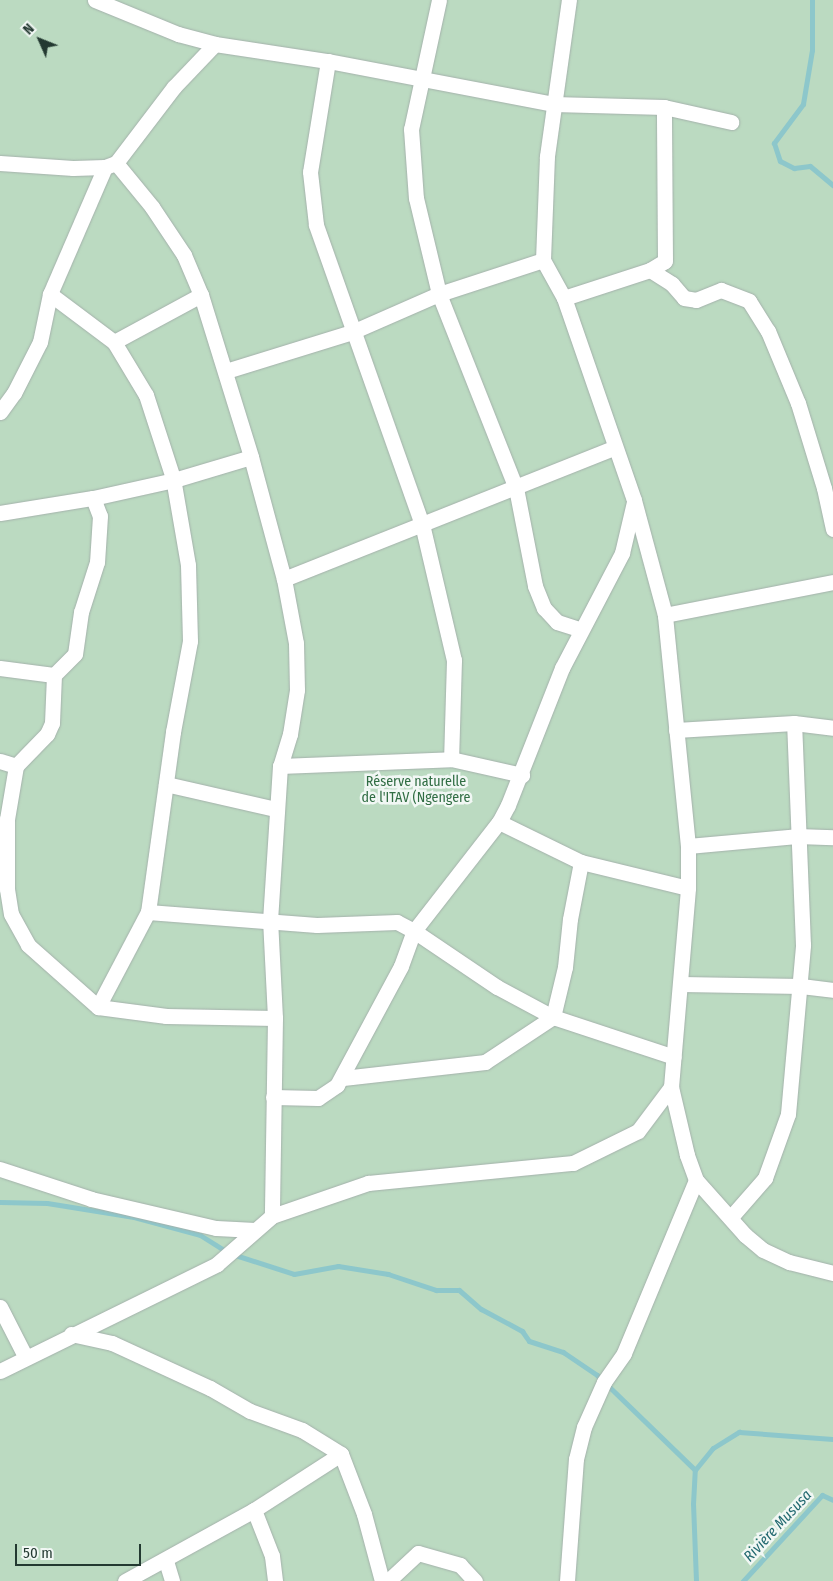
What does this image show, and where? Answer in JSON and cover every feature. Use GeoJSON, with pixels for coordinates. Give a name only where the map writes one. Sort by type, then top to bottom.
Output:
{"type":"FeatureCollection","features":[{"type":"Feature","properties":{"kind":"street"},"geometry":{"type":"LineString","coordinates":[[95,0],[178,34],[215,44],[328,61],[423,81],[553,104],[664,107],[731,122]]}},
{"type":"Feature","properties":{"kind":"street"},"geometry":{"type":"LineString","coordinates":[[439,0],[423,81],[411,129],[416,198],[439,294],[516,488],[526,549],[544,608],[556,622],[581,630]]}},
{"type":"Feature","properties":{"kind":"street"},"geometry":{"type":"LineString","coordinates":[[568,0],[547,156],[543,260],[564,298],[614,448],[634,500],[665,615],[688,846],[688,888],[671,1087],[687,1155],[696,1180],[731,1216],[745,1235],[763,1250],[789,1262],[833,1273]]}},
{"type":"Feature","properties":{"kind":"street"},"geometry":{"type":"LineString","coordinates":[[0,412],[14,393],[40,342],[50,294],[110,165],[174,87],[215,44]]}},
{"type":"Feature","properties":{"kind":"street"},"geometry":{"type":"LineString","coordinates":[[328,61],[309,184],[316,225],[352,332],[422,524],[454,660],[451,759]]}},
{"type":"Feature","properties":{"kind":"street"},"geometry":{"type":"LineString","coordinates":[[564,298],[650,270],[665,261],[664,107]]}},
{"type":"Feature","properties":{"kind":"street"},"geometry":{"type":"LineString","coordinates":[[0,163],[110,165],[152,207],[184,255],[200,295],[226,372],[284,579],[296,643],[297,690],[290,734],[280,766],[275,809],[270,918],[275,1018],[272,1216]]}},
{"type":"Feature","properties":{"kind":"street"},"geometry":{"type":"LineString","coordinates":[[226,372],[352,332],[439,294],[543,260]]}},
{"type":"Feature","properties":{"kind":"street"},"geometry":{"type":"LineString","coordinates":[[650,270],[672,284],[684,298],[696,300],[721,290],[749,301],[768,331],[798,403],[824,488],[833,529]]}},
{"type":"Feature","properties":{"kind":"street"},"geometry":{"type":"LineString","coordinates":[[50,294],[114,342],[146,395],[174,480],[188,565],[190,641],[166,784],[148,912],[98,1008]]}},
{"type":"Feature","properties":{"kind":"street"},"geometry":{"type":"LineString","coordinates":[[114,342],[200,295]]}},
{"type":"Feature","properties":{"kind":"street"},"geometry":{"type":"LineString","coordinates":[[284,579],[614,448]]}},
{"type":"Feature","properties":{"kind":"street"},"geometry":{"type":"LineString","coordinates":[[0,513],[93,498],[174,480],[251,457]]}},
{"type":"Feature","properties":{"kind":"street"},"geometry":{"type":"LineString","coordinates":[[93,498],[100,516],[98,562],[81,612],[75,654],[54,675],[52,723],[47,734],[16,766],[7,819],[4,866],[11,914],[28,945],[98,1008],[166,1016],[275,1018]]}},
{"type":"Feature","properties":{"kind":"street"},"geometry":{"type":"LineString","coordinates":[[273,1097],[318,1098],[342,1078],[401,966],[414,931],[499,822],[522,775],[562,668],[622,553],[634,500]]}},
{"type":"Feature","properties":{"kind":"street"},"geometry":{"type":"LineString","coordinates":[[665,615],[833,582]]}},
{"type":"Feature","properties":{"kind":"street"},"geometry":{"type":"LineString","coordinates":[[0,668],[54,675]]}},
{"type":"Feature","properties":{"kind":"street"},"geometry":{"type":"LineString","coordinates":[[676,730],[794,723],[833,728]]}},
{"type":"Feature","properties":{"kind":"street"},"geometry":{"type":"LineString","coordinates":[[731,1216],[765,1178],[788,1114],[801,986],[803,945],[797,836],[794,723]]}},
{"type":"Feature","properties":{"kind":"street"},"geometry":{"type":"LineString","coordinates":[[280,766],[451,759],[522,775]]}},
{"type":"Feature","properties":{"kind":"street"},"geometry":{"type":"LineString","coordinates":[[0,761],[16,766]]}},
{"type":"Feature","properties":{"kind":"street"},"geometry":{"type":"LineString","coordinates":[[166,784],[275,809]]}},
{"type":"Feature","properties":{"kind":"street"},"geometry":{"type":"LineString","coordinates":[[499,822],[581,862],[688,888]]}},
{"type":"Feature","properties":{"kind":"street"},"geometry":{"type":"LineString","coordinates":[[688,846],[797,836],[833,837]]}},
{"type":"Feature","properties":{"kind":"street"},"geometry":{"type":"LineString","coordinates":[[342,1078],[485,1062],[553,1017],[565,967],[570,919],[581,862]]}},
{"type":"Feature","properties":{"kind":"street"},"geometry":{"type":"LineString","coordinates":[[148,912],[270,918],[318,925],[397,922],[414,931],[496,987],[553,1017],[674,1057]]}},
{"type":"Feature","properties":{"kind":"street"},"geometry":{"type":"LineString","coordinates":[[681,984],[801,986],[833,990]]}},
{"type":"Feature","properties":{"kind":"street"},"geometry":{"type":"LineString","coordinates":[[0,1371],[25,1356],[217,1264],[272,1216],[368,1183],[573,1163],[638,1131],[671,1087]]}},
{"type":"Feature","properties":{"kind":"street"},"geometry":{"type":"LineString","coordinates":[[0,1169],[91,1199],[216,1228],[255,1230]]}},
{"type":"Feature","properties":{"kind":"street"},"geometry":{"type":"LineString","coordinates":[[567,1581],[576,1459],[584,1427],[598,1395],[624,1353],[696,1180]]}},
{"type":"Feature","properties":{"kind":"street"},"geometry":{"type":"LineString","coordinates":[[0,1307],[25,1356]]}},
{"type":"Feature","properties":{"kind":"street"},"geometry":{"type":"LineString","coordinates":[[71,1334],[112,1343],[210,1388],[250,1411],[302,1430],[341,1454],[364,1514],[382,1581]]}},
{"type":"Feature","properties":{"kind":"street"},"geometry":{"type":"LineString","coordinates":[[125,1581],[166,1561],[254,1510],[341,1454]]}},
{"type":"Feature","properties":{"kind":"street"},"geometry":{"type":"LineString","coordinates":[[254,1510],[269,1547],[275,1581]]}},
{"type":"Feature","properties":{"kind":"street"},"geometry":{"type":"LineString","coordinates":[[388,1581],[418,1553],[460,1564],[475,1581]]}},
{"type":"Feature","properties":{"kind":"street"},"geometry":{"type":"LineString","coordinates":[[166,1561],[172,1581]]}},
{"type":"Feature","properties":{"kind":"green space","name":"Réserve naturelle de l'ITAV (Ngengere"},"geometry":{"type":"Polygon","coordinates":[[[0,0],[833,0],[833,1581],[0,1581],[0,0]]]}},
{"type":"Feature","properties":{"kind":"waterway"},"geometry":{"type":"LineString","coordinates":[[812,0],[812,50],[803,104],[774,143],[780,161],[794,168],[810,166],[833,185]]}},
{"type":"Feature","properties":{"kind":"waterway"},"geometry":{"type":"LineString","coordinates":[[0,1202],[47,1203],[134,1217],[200,1235],[229,1253],[294,1274],[338,1266],[388,1274],[436,1290],[459,1290],[481,1309],[522,1331],[529,1341],[563,1352],[597,1375],[695,1470]]}},
{"type":"Feature","properties":{"kind":"waterway"},"geometry":{"type":"LineString","coordinates":[[696,1581],[693,1504],[695,1470],[713,1448],[739,1432],[833,1439]]}},
{"type":"Feature","properties":{"kind":"waterway","name":"Rivière Mususa"},"geometry":{"type":"LineString","coordinates":[[743,1581],[822,1495],[833,1500]]}}]}
